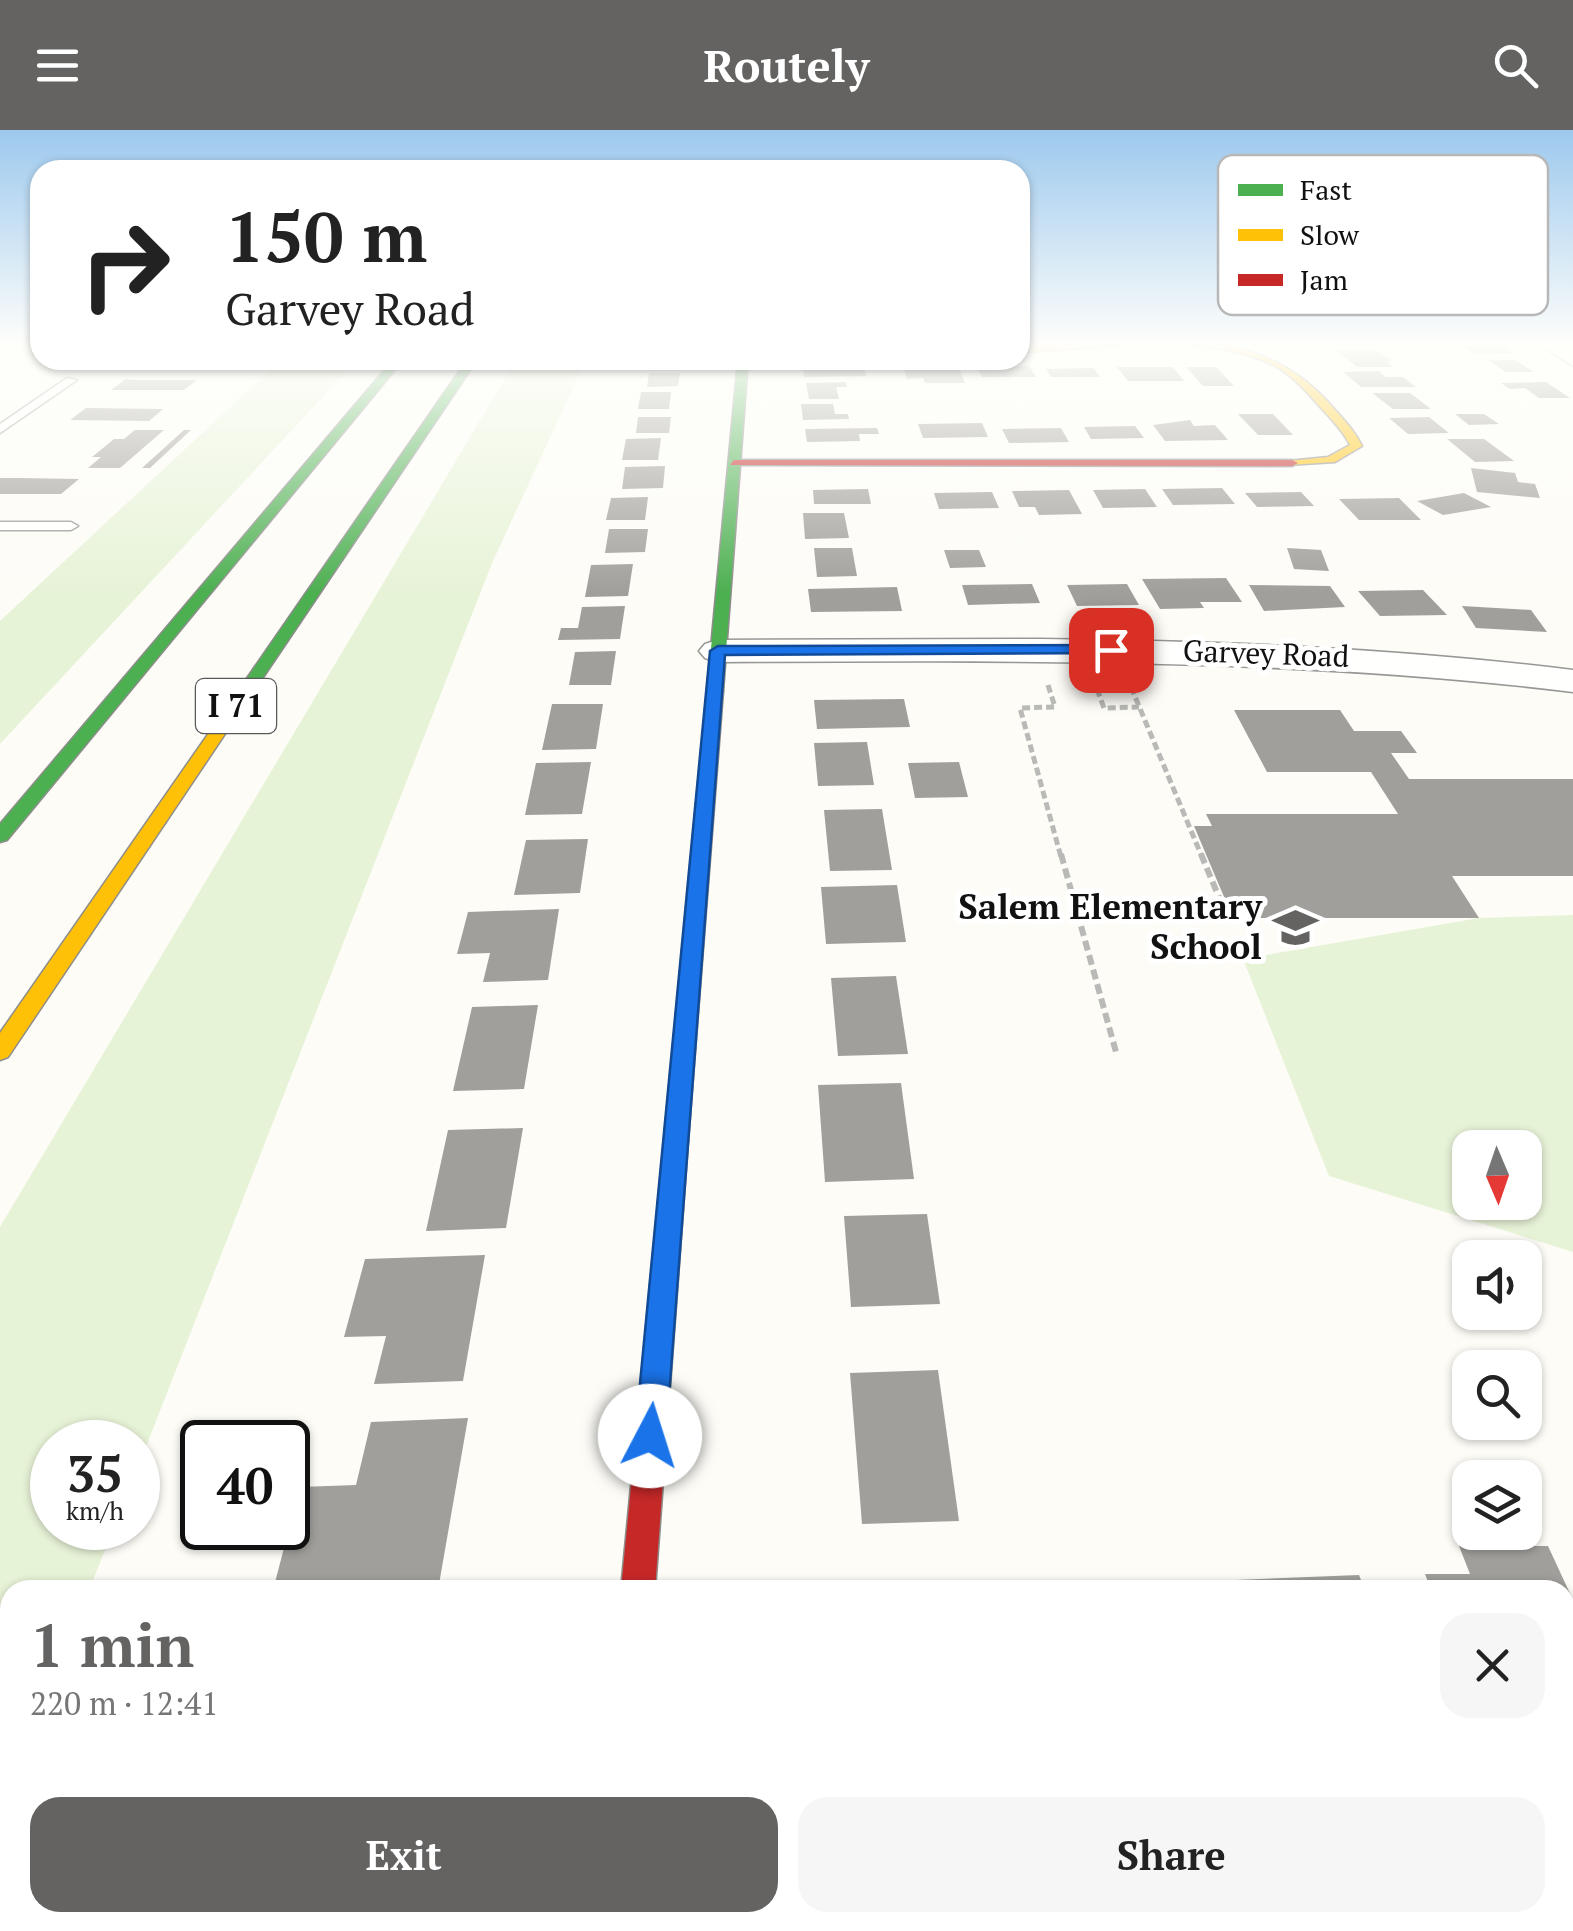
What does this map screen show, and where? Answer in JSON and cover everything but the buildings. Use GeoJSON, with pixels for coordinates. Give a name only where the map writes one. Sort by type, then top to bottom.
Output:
{"type":"FeatureCollection","features":[{"type":"Feature","properties":{"kind":"main road","name":"I 71"},"geometry":{"type":"LineString","coordinates":[[0,836],[344,425]]}},
{"type":"Feature","properties":{"kind":"main road","name":"I 71"},"geometry":{"type":"LineString","coordinates":[[0,1051],[428,425]]}},
{"type":"Feature","properties":{"kind":"main road"},"geometry":{"type":"LineString","coordinates":[[639,1580],[737,425]]}},
{"type":"Feature","properties":{"kind":"main road"},"geometry":{"type":"LineString","coordinates":[[734,463],[1308,463],[1346,454],[1356,446],[1353,436],[1342,425]]}},
{"type":"Feature","properties":{"kind":"street","name":"Garvey Road"},"geometry":{"type":"LineString","coordinates":[[718,651],[1248,651],[1374,658],[1573,681]]}},
{"type":"Feature","properties":{"kind":"lane"},"geometry":{"type":"LineString","coordinates":[[0,526],[71,526]]}},
{"type":"Feature","properties":{"kind":"path"},"geometry":{"type":"LineString","coordinates":[[1044,674],[1055,707],[1020,708],[1116,1052]]}},
{"type":"Feature","properties":{"kind":"path"},"geometry":{"type":"LineString","coordinates":[[1091,674],[1104,708],[1139,707]]}},
{"type":"Feature","properties":{"kind":"path"},"geometry":{"type":"LineString","coordinates":[[1129,682],[1224,912]]}},
{"type":"Feature","properties":{"kind":"green space"},"geometry":{"type":"Polygon","coordinates":[[[211,425],[297,425],[0,744],[0,621],[211,425]]]}},
{"type":"Feature","properties":{"kind":"green space"},"geometry":{"type":"Polygon","coordinates":[[[477,425],[556,425],[492,563],[156,1420],[30,1420],[30,1550],[105,1550],[93,1580],[0,1580],[0,1227],[477,425]]]}},
{"type":"Feature","properties":{"kind":"green space"},"geometry":{"type":"Polygon","coordinates":[[[1573,915],[1573,1252],[1470,1220],[1542,1220],[1542,1130],[1452,1130],[1452,1214],[1329,1176],[1243,959],[1479,918],[1573,915]]]}},
{"type":"Feature","properties":{"kind":"traffic: fast"},"geometry":{"type":"LineString","coordinates":[[0,836],[344,425]]}},
{"type":"Feature","properties":{"kind":"traffic: fast"},"geometry":{"type":"LineString","coordinates":[[233,710],[428,425]]}},
{"type":"Feature","properties":{"kind":"traffic: fast"},"geometry":{"type":"LineString","coordinates":[[715,691],[737,425]]}},
{"type":"Feature","properties":{"kind":"traffic: slow"},"geometry":{"type":"LineString","coordinates":[[1292,463],[1331,460],[1356,446],[1342,425]]}},
{"type":"Feature","properties":{"kind":"traffic: slow"},"geometry":{"type":"LineString","coordinates":[[676,1141],[715,691]]}},
{"type":"Feature","properties":{"kind":"traffic: slow"},"geometry":{"type":"LineString","coordinates":[[0,1051],[233,710]]}},
{"type":"Feature","properties":{"kind":"traffic: jam"},"geometry":{"type":"LineString","coordinates":[[734,463],[1292,463]]}},
{"type":"Feature","properties":{"kind":"traffic: jam"},"geometry":{"type":"LineString","coordinates":[[639,1580],[676,1141]]}},
{"type":"Feature","properties":{"kind":"place","name":"Salem Elementary School"},"geometry":{"type":"Point","coordinates":[1295,927]}},
{"type":"Feature","properties":{"kind":"route"},"geometry":{"type":"LineString","coordinates":[[650,1436],[718,651],[1111,650]]}}]}
